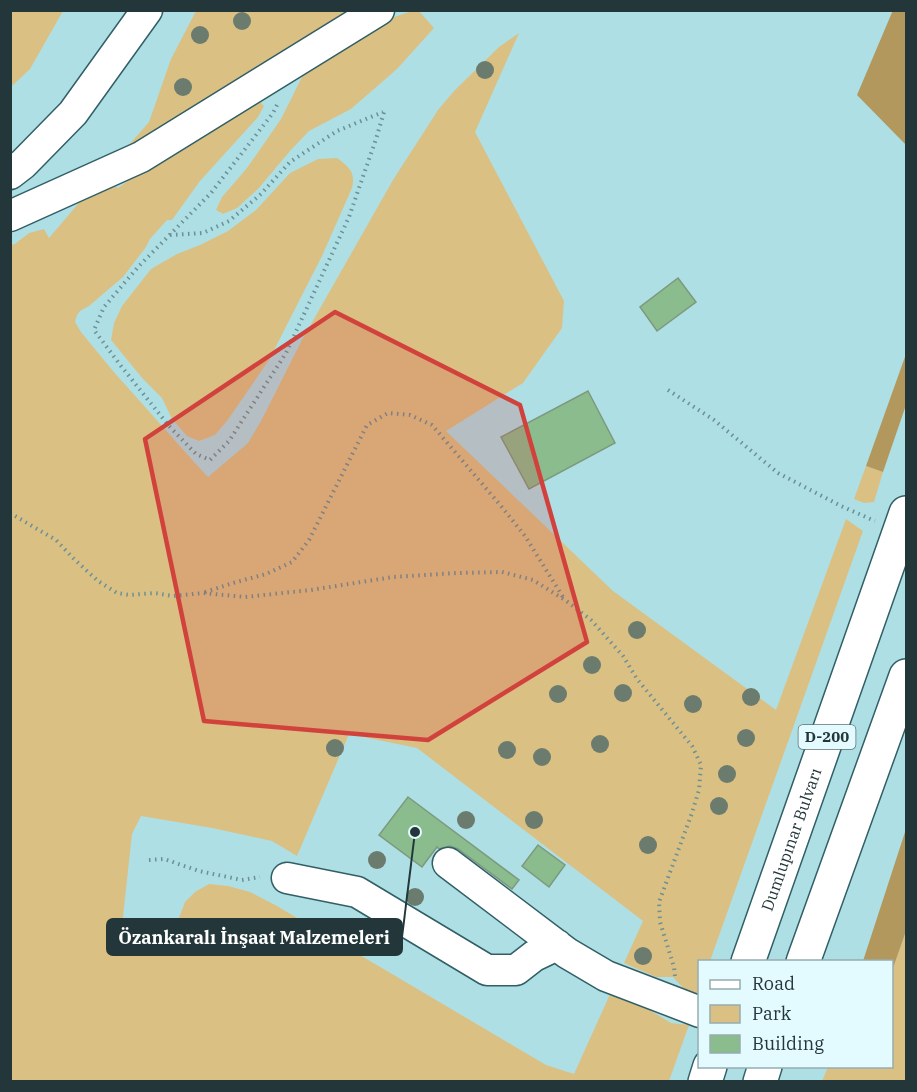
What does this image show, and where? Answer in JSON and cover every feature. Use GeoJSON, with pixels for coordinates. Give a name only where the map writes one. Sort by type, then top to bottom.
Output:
{"type":"FeatureCollection","features":[{"type":"Feature","properties":{"kind":"highway","name":"Dumlupınar Bulvarı"},"geometry":{"type":"LineString","coordinates":[[749,960],[903,523]]}},
{"type":"Feature","properties":{"kind":"highway","name":"D-200"},"geometry":{"type":"LineString","coordinates":[[804,960],[906,676]]}},
{"type":"Feature","properties":{"kind":"street"},"geometry":{"type":"LineString","coordinates":[[10,174],[73,113],[147,10]]}},
{"type":"Feature","properties":{"kind":"street"},"geometry":{"type":"LineString","coordinates":[[10,216],[141,157],[379,10]]}},
{"type":"Feature","properties":{"kind":"street"},"geometry":{"type":"LineString","coordinates":[[448,863],[567,953],[606,976],[688,1007]]}},
{"type":"Feature","properties":{"kind":"street"},"geometry":{"type":"LineString","coordinates":[[287,878],[357,892],[487,970],[516,970],[534,956],[557,945]]}},
{"type":"Feature","properties":{"kind":"path"},"geometry":{"type":"LineString","coordinates":[[170,235],[203,233],[229,221],[261,194],[290,162],[337,131],[384,112],[349,217],[286,353],[229,441],[210,460],[196,454],[169,426],[94,330],[104,307],[138,267],[211,193],[273,113],[278,103]]}},
{"type":"Feature","properties":{"kind":"path"},"geometry":{"type":"LineString","coordinates":[[668,390],[714,420],[778,473],[841,506],[903,523]]}},
{"type":"Feature","properties":{"kind":"path"},"geometry":{"type":"LineString","coordinates":[[202,593],[266,574],[292,562],[309,540],[367,425],[388,413],[410,414],[432,425],[525,536],[565,600]]}},
{"type":"Feature","properties":{"kind":"path"},"geometry":{"type":"LineString","coordinates":[[10,513],[56,540],[98,581],[117,592],[130,595],[155,593],[173,596],[202,593],[245,597],[311,590],[393,577],[502,572],[533,580],[565,600],[591,620],[623,656],[637,679],[692,746],[701,765],[699,790],[692,813],[659,902],[660,922],[688,1007]]}},
{"type":"Feature","properties":{"kind":"path"},"geometry":{"type":"LineString","coordinates":[[149,860],[164,859],[199,871],[242,880],[269,875],[287,878]]}},
{"type":"Feature","properties":{"kind":"highlighted area"},"geometry":{"type":"Polygon","coordinates":[[[335,312],[520,405],[587,642],[428,740],[204,721],[145,439],[335,312]]]}},
{"type":"Feature","properties":{"kind":"green space"},"geometry":{"type":"Polygon","coordinates":[[[11,10],[63,11],[30,69],[11,87],[11,10]]]}},
{"type":"Feature","properties":{"kind":"green space"},"geometry":{"type":"Polygon","coordinates":[[[196,11],[346,11],[306,39],[121,154],[149,122],[171,59],[196,11]]]}},
{"type":"Feature","properties":{"kind":"green space"},"geometry":{"type":"Polygon","coordinates":[[[419,11],[434,28],[397,69],[351,109],[309,131],[258,189],[237,208],[223,214],[216,210],[222,197],[247,168],[281,119],[303,75],[330,54],[394,17],[419,11]]]}},
{"type":"Feature","properties":{"kind":"green space"},"geometry":{"type":"Polygon","coordinates":[[[519,33],[475,132],[564,301],[562,328],[523,383],[446,431],[613,591],[776,710],[846,519],[863,531],[710,960],[698,960],[697,996],[687,992],[673,977],[656,977],[624,963],[643,921],[417,748],[349,734],[297,856],[272,841],[141,816],[132,834],[122,926],[130,936],[146,939],[161,935],[177,923],[185,902],[195,892],[209,884],[250,892],[546,1065],[574,1074],[611,992],[633,1000],[671,1023],[689,1025],[669,1081],[11,1082],[11,245],[29,233],[44,229],[49,238],[100,178],[118,188],[161,157],[254,103],[261,103],[264,106],[258,117],[200,181],[172,220],[167,220],[150,239],[123,277],[80,311],[75,322],[113,371],[208,477],[248,443],[302,340],[393,180],[438,110],[499,47],[519,33]]]}},
{"type":"Feature","properties":{"kind":"green space"},"geometry":{"type":"Polygon","coordinates":[[[337,158],[352,174],[352,188],[322,256],[269,360],[215,435],[199,441],[187,436],[172,419],[162,398],[111,340],[114,323],[122,306],[151,269],[177,254],[228,231],[256,210],[290,173],[318,159],[337,158]]]}},
{"type":"Feature","properties":{"kind":"green space"},"geometry":{"type":"Polygon","coordinates":[[[866,466],[883,472],[874,502],[864,503],[854,499],[866,466]]]}},
{"type":"Feature","properties":{"kind":"green space"},"geometry":{"type":"Polygon","coordinates":[[[906,931],[906,1081],[822,1081],[828,1068],[893,1068],[893,968],[906,931]]]}},
{"type":"Feature","properties":{"kind":"shaded area"},"geometry":{"type":"Polygon","coordinates":[[[893,10],[906,11],[906,145],[857,95],[893,10]]]}},
{"type":"Feature","properties":{"kind":"shaded area"},"geometry":{"type":"Polygon","coordinates":[[[906,354],[906,405],[883,472],[866,466],[906,354]]]}},
{"type":"Feature","properties":{"kind":"shaded area"},"geometry":{"type":"Polygon","coordinates":[[[906,829],[906,931],[893,968],[893,960],[863,960],[906,829]]]}},
{"type":"Feature","properties":{"kind":"building"},"geometry":{"type":"Polygon","coordinates":[[[678,278],[696,302],[657,331],[640,307],[678,278]]]}},
{"type":"Feature","properties":{"kind":"building"},"geometry":{"type":"Polygon","coordinates":[[[588,391],[615,443],[529,489],[501,437],[588,391]]]}},
{"type":"Feature","properties":{"kind":"building"},"geometry":{"type":"Polygon","coordinates":[[[408,797],[519,880],[512,889],[458,849],[450,846],[439,849],[437,847],[422,867],[379,835],[408,797]]]}},
{"type":"Feature","properties":{"kind":"building"},"geometry":{"type":"Polygon","coordinates":[[[538,845],[565,865],[549,887],[522,866],[538,845]]]}},
{"type":"Feature","properties":{"kind":"place","name":"Özankaralı İnşaat Malzemeleri"},"geometry":{"type":"Point","coordinates":[415,832]}}]}
